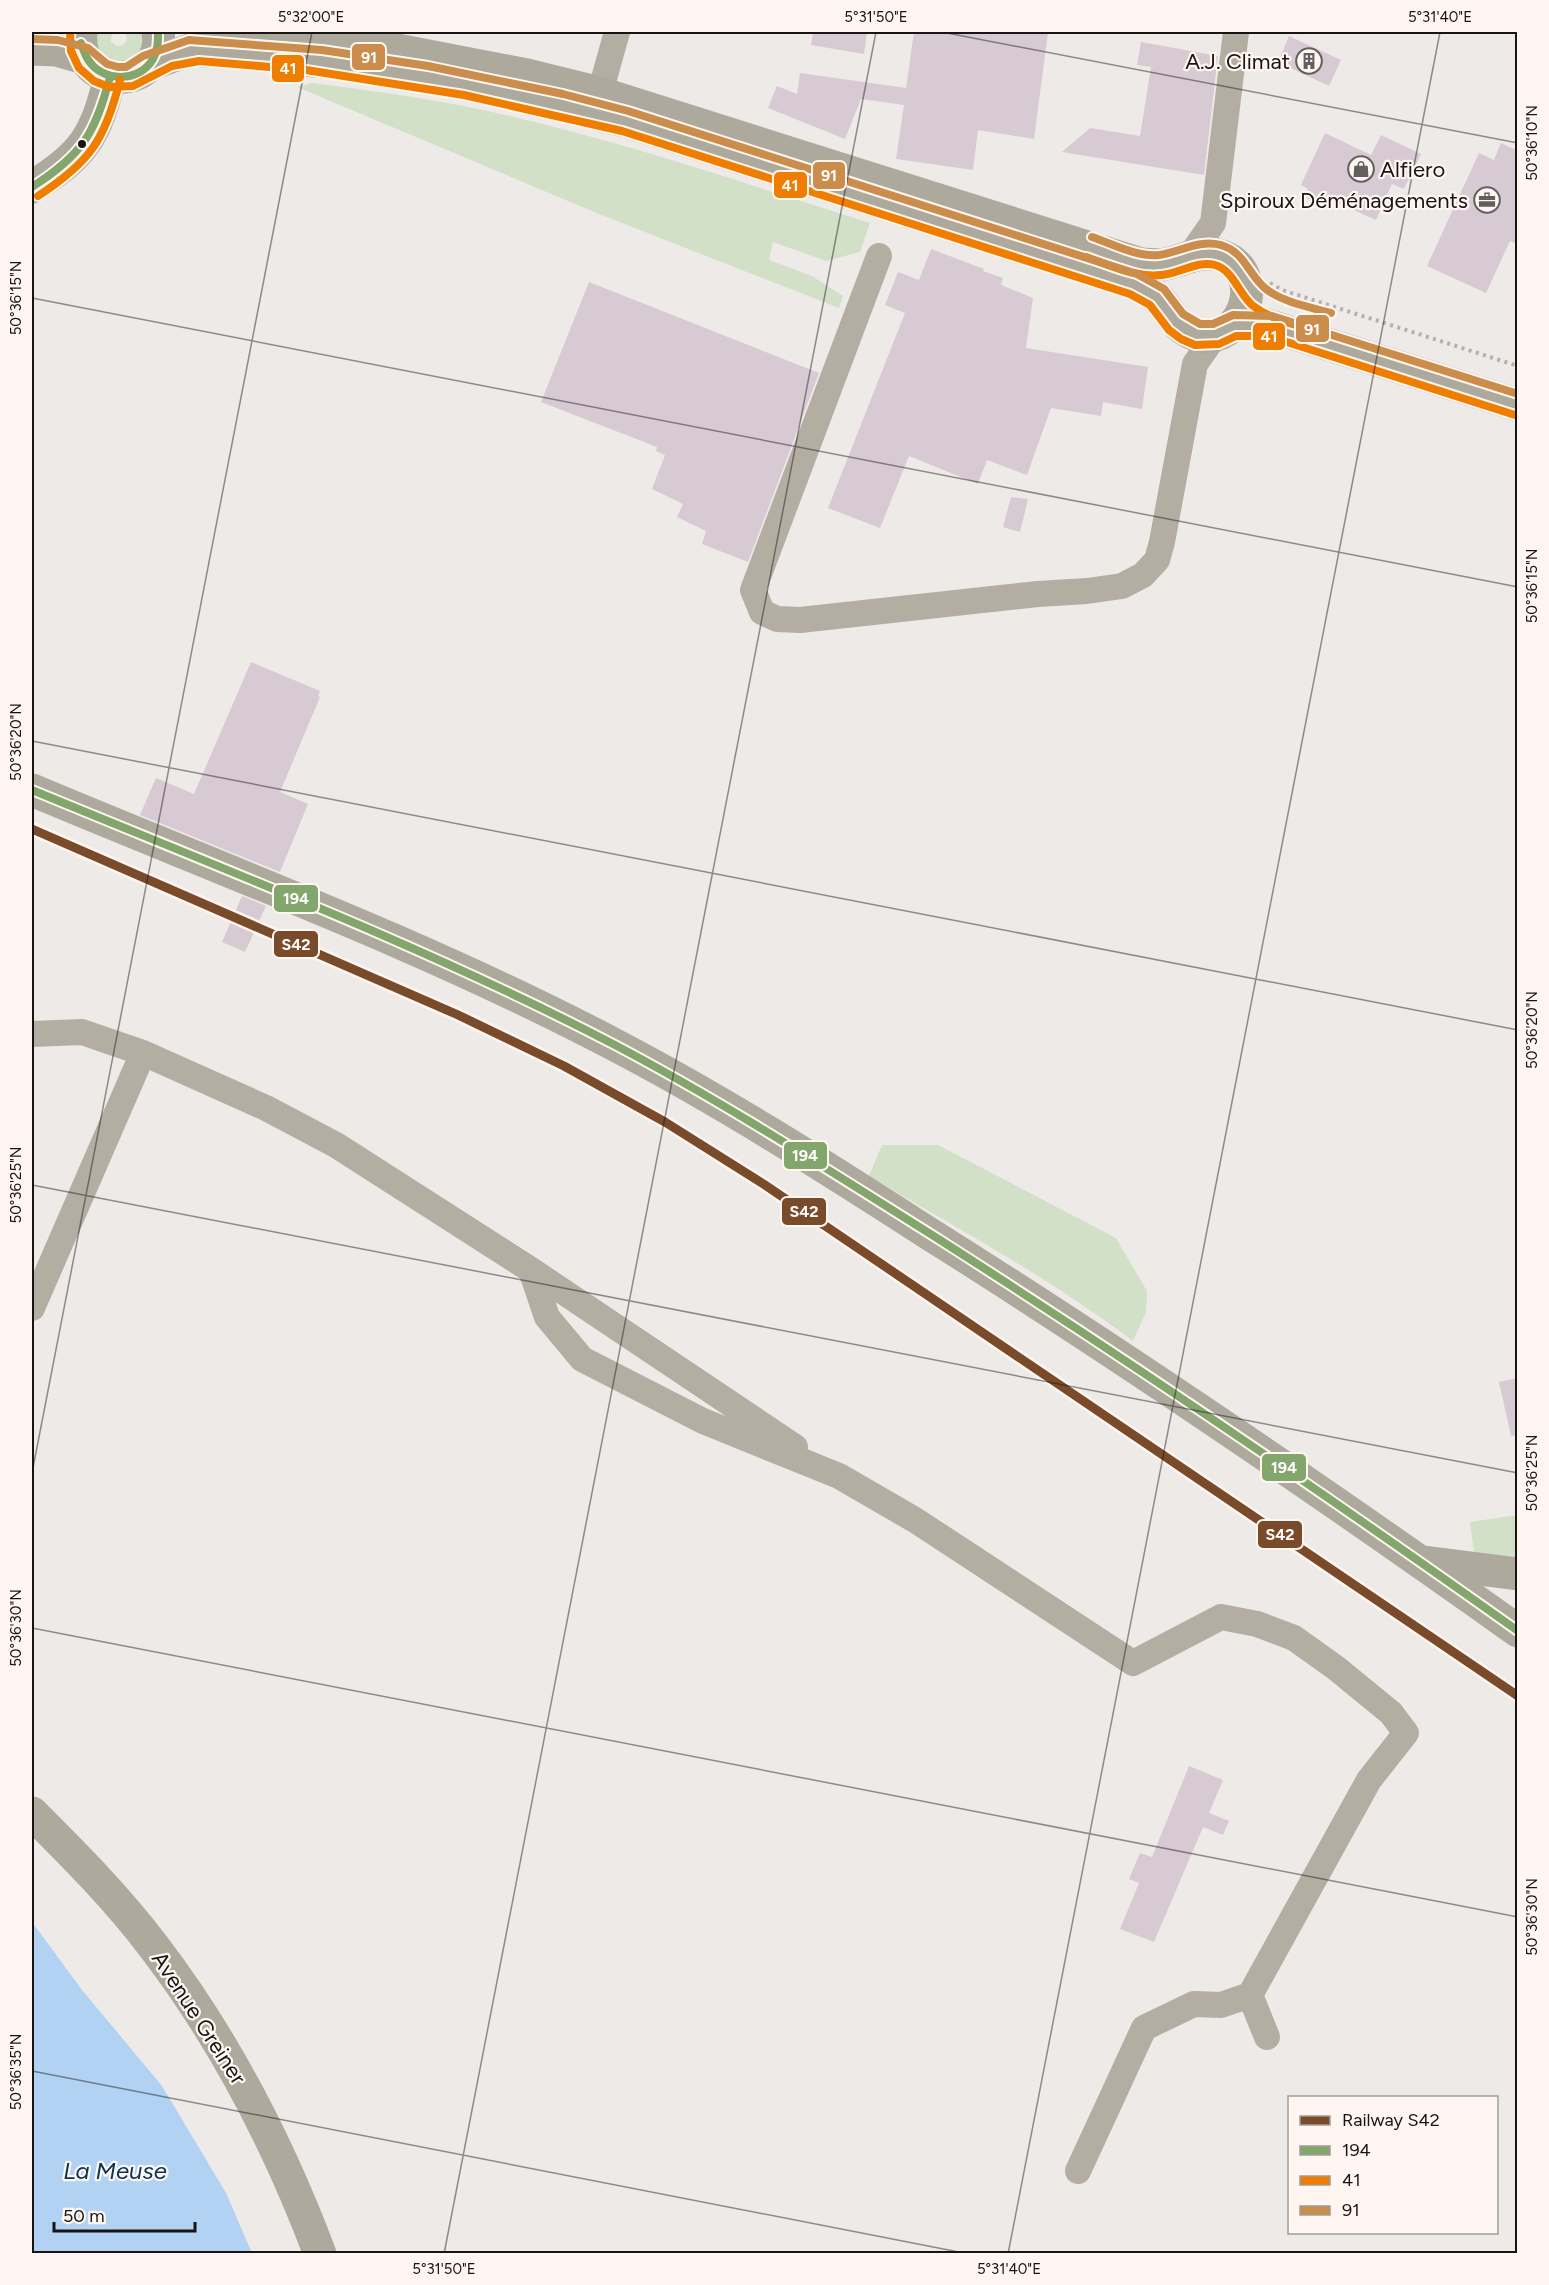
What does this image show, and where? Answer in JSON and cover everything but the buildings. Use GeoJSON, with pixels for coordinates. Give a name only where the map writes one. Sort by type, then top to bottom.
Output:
{"type":"FeatureCollection","features":[{"type":"Feature","properties":{"kind":"main road"},"geometry":{"type":"LineString","coordinates":[[148,65],[157,52],[158,32]]}},
{"type":"Feature","properties":{"kind":"main road"},"geometry":{"type":"LineString","coordinates":[[210,32],[262,34],[397,50],[506,71],[600,93],[1141,264],[1160,265],[1210,254],[1246,273],[1259,297],[1276,306],[1518,384]]}},
{"type":"Feature","properties":{"kind":"main road"},"geometry":{"type":"LineString","coordinates":[[32,49],[92,55],[130,76],[148,65],[190,50],[320,60],[426,76],[561,104],[625,121],[1134,284],[1157,297],[1173,318],[1198,335],[1270,326],[1518,405]]}},
{"type":"Feature","properties":{"kind":"main road"},"geometry":{"type":"LineString","coordinates":[[32,187],[79,152],[93,133],[92,55]]}},
{"type":"Feature","properties":{"kind":"main road"},"geometry":{"type":"LineString","coordinates":[[1173,318],[1164,299],[1166,285],[1171,272],[1188,257]]}},
{"type":"Feature","properties":{"kind":"main road"},"geometry":{"type":"LineString","coordinates":[[1225,330],[1246,306],[1246,273]]}},
{"type":"Feature","properties":{"kind":"main road"},"geometry":{"type":"LineString","coordinates":[[32,790],[429,954],[520,997],[689,1084],[1006,1282],[1419,1561],[1518,1631]]}},
{"type":"Feature","properties":{"kind":"main road"},"geometry":{"type":"LineString","coordinates":[[1419,1561],[1518,1574]]}},
{"type":"Feature","properties":{"kind":"main road","name":"Avenue Greiner"},"geometry":{"type":"LineString","coordinates":[[32,1813],[118,1902],[154,1947],[190,1999],[239,2076],[263,2122],[300,2200],[320,2253]]}},
{"type":"Feature","properties":{"kind":"street"},"geometry":{"type":"LineString","coordinates":[[600,93],[617,32]]}},
{"type":"Feature","properties":{"kind":"street"},"geometry":{"type":"LineString","coordinates":[[1188,257],[1213,224],[1236,32]]}},
{"type":"Feature","properties":{"kind":"street"},"geometry":{"type":"LineString","coordinates":[[1213,224],[1246,273]]}},
{"type":"Feature","properties":{"kind":"street"},"geometry":{"type":"LineString","coordinates":[[879,256],[753,590],[762,612],[777,619],[800,620],[1038,594],[1087,591],[1122,586],[1143,575],[1157,560],[1162,542],[1195,364],[1225,330]]}},
{"type":"Feature","properties":{"kind":"street"},"geometry":{"type":"LineString","coordinates":[[1173,318],[1195,364]]}},
{"type":"Feature","properties":{"kind":"street"},"geometry":{"type":"LineString","coordinates":[[32,1034],[82,1032],[143,1053],[266,1108],[336,1145],[531,1270],[839,1476],[915,1520],[1133,1663],[1221,1617],[1257,1624],[1294,1638],[1336,1668],[1391,1713],[1406,1732],[1369,1780],[1250,1995],[1221,2005],[1194,2004],[1144,2028],[1078,2170]]}},
{"type":"Feature","properties":{"kind":"street"},"geometry":{"type":"LineString","coordinates":[[32,1308],[143,1053]]}},
{"type":"Feature","properties":{"kind":"street"},"geometry":{"type":"LineString","coordinates":[[531,1270],[547,1317],[582,1359],[703,1421],[839,1476]]}},
{"type":"Feature","properties":{"kind":"street"},"geometry":{"type":"LineString","coordinates":[[1250,1995],[1267,2037]]}},
{"type":"Feature","properties":{"kind":"path"},"geometry":{"type":"LineString","coordinates":[[1246,273],[1282,290],[1518,366]]}},
{"type":"Feature","properties":{"kind":"green space"},"geometry":{"type":"Polygon","coordinates":[[[93,32],[114,32],[111,42],[118,46],[123,45],[127,40],[124,32],[143,32],[141,52],[128,63],[104,61],[93,32]]]}},
{"type":"Feature","properties":{"kind":"green space"},"geometry":{"type":"Polygon","coordinates":[[[312,83],[441,102],[562,129],[695,167],[870,223],[860,252],[826,261],[773,242],[769,260],[812,276],[843,296],[839,308],[599,214],[297,87],[312,83]]]}},
{"type":"Feature","properties":{"kind":"green space"},"geometry":{"type":"Polygon","coordinates":[[[882,1145],[938,1145],[1116,1238],[1147,1291],[1146,1312],[1133,1341],[1036,1275],[869,1176],[882,1145]]]}},
{"type":"Feature","properties":{"kind":"green space"},"geometry":{"type":"Polygon","coordinates":[[[1517,1515],[1517,1562],[1474,1552],[1470,1522],[1517,1515]]]}},
{"type":"Feature","properties":{"kind":"water","name":"La Meuse"},"geometry":{"type":"Polygon","coordinates":[[[32,1922],[82,1990],[162,2086],[226,2193],[252,2253],[32,2253],[32,1922]]]}},
{"type":"Feature","properties":{"kind":"rail line","name":"S42"},"geometry":{"type":"LineString","coordinates":[[32,829],[456,1014],[564,1066],[665,1122],[765,1185],[1518,1696]]}},
{"type":"Feature","properties":{"kind":"transit line","name":"41"},"geometry":{"type":"LineString","coordinates":[[70,32],[71,51],[79,68],[94,81],[109,87],[133,86],[172,66],[199,61],[306,70],[464,95],[622,131],[1130,294],[1150,305],[1169,330],[1195,345],[1219,344],[1236,336],[1268,336],[1515,415]]}},
{"type":"Feature","properties":{"kind":"transit line","name":"194"},"geometry":{"type":"LineString","coordinates":[[81,43],[86,57],[95,68],[112,76],[130,76],[147,67],[153,59],[157,49],[158,32]]}},
{"type":"Feature","properties":{"kind":"transit line","name":"91"},"geometry":{"type":"LineString","coordinates":[[32,39],[58,40],[88,48],[107,64],[118,67],[126,67],[143,56],[189,40],[322,50],[428,66],[563,94],[628,111],[1137,274],[1164,289],[1183,314],[1200,324],[1213,324],[1233,315],[1272,316],[1518,394]]}},
{"type":"Feature","properties":{"kind":"transit line","name":"194"},"geometry":{"type":"LineString","coordinates":[[32,187],[63,164],[84,141],[99,114],[110,77]]}},
{"type":"Feature","properties":{"kind":"transit line","name":"41"},"geometry":{"type":"LineString","coordinates":[[38,196],[71,172],[93,148],[108,119],[120,80]]}},
{"type":"Feature","properties":{"kind":"transit line","name":"91"},"geometry":{"type":"LineString","coordinates":[[1092,237],[1133,252],[1150,255],[1205,244],[1221,245],[1236,253],[1260,284],[1273,294],[1297,304],[1331,313]]}},
{"type":"Feature","properties":{"kind":"transit line","name":"41"},"geometry":{"type":"LineString","coordinates":[[1086,257],[1142,275],[1168,274],[1202,264],[1215,265],[1227,272],[1247,300],[1260,311],[1325,333]]}},
{"type":"Feature","properties":{"kind":"transit line","name":"194"},"geometry":{"type":"LineString","coordinates":[[32,790],[253,880],[472,975],[544,1009],[657,1068],[820,1164],[1086,1335],[1303,1481],[1518,1631]]}},
{"type":"Feature","properties":{"kind":"place","name":"A.J. Climat"},"geometry":{"type":"Point","coordinates":[1309,61]}},
{"type":"Feature","properties":{"kind":"place","name":"Alfiero"},"geometry":{"type":"Point","coordinates":[1361,169]}},
{"type":"Feature","properties":{"kind":"place","name":"Spiroux Déménagements"},"geometry":{"type":"Point","coordinates":[1487,200]}}]}
